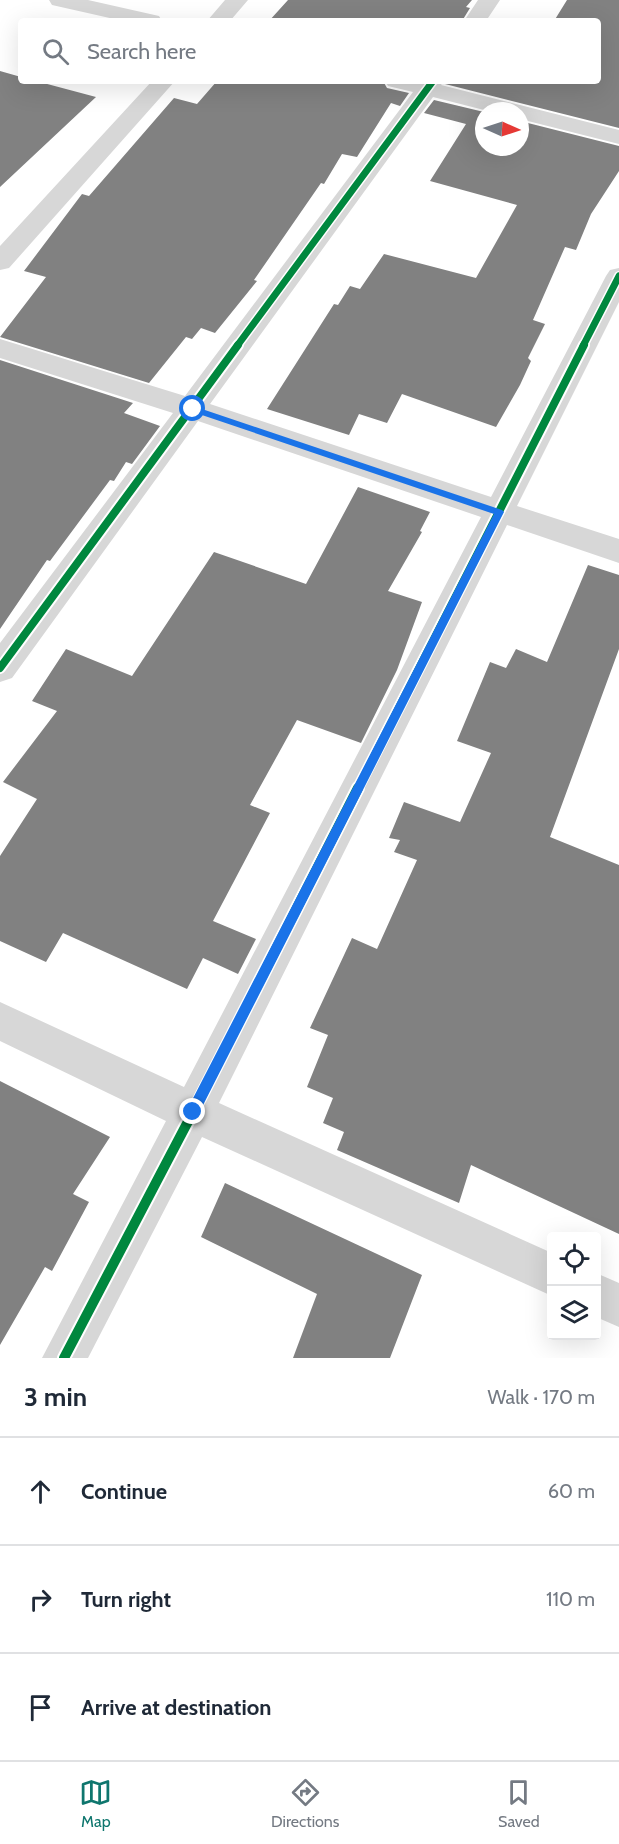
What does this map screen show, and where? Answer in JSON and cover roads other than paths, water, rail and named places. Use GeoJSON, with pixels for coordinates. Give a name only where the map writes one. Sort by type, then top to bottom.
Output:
{"type":"FeatureCollection","features":[{"type":"Feature","properties":{"kind":"street"},"geometry":{"type":"LineString","coordinates":[[60,0],[138,18]]}},
{"type":"Feature","properties":{"kind":"street"},"geometry":{"type":"LineString","coordinates":[[221,18],[237,0]]}},
{"type":"Feature","properties":{"kind":"street"},"geometry":{"type":"LineString","coordinates":[[477,18],[489,0]]}},
{"type":"Feature","properties":{"kind":"street"},"geometry":{"type":"LineString","coordinates":[[0,262],[161,84]]}},
{"type":"Feature","properties":{"kind":"street"},"geometry":{"type":"LineString","coordinates":[[0,668],[430,85],[485,102]]}},
{"type":"Feature","properties":{"kind":"street"},"geometry":{"type":"LineString","coordinates":[[529,115],[619,137]]}},
{"type":"Feature","properties":{"kind":"street"},"geometry":{"type":"LineString","coordinates":[[64,1358],[193,1112],[619,276]]}},
{"type":"Feature","properties":{"kind":"street"},"geometry":{"type":"LineString","coordinates":[[0,348],[193,409],[619,551]]}},
{"type":"Feature","properties":{"kind":"street"},"geometry":{"type":"LineString","coordinates":[[0,1021],[193,1112],[547,1273]]}},
{"type":"Feature","properties":{"kind":"street"},"geometry":{"type":"LineString","coordinates":[[601,1297],[619,1305]]}}]}
